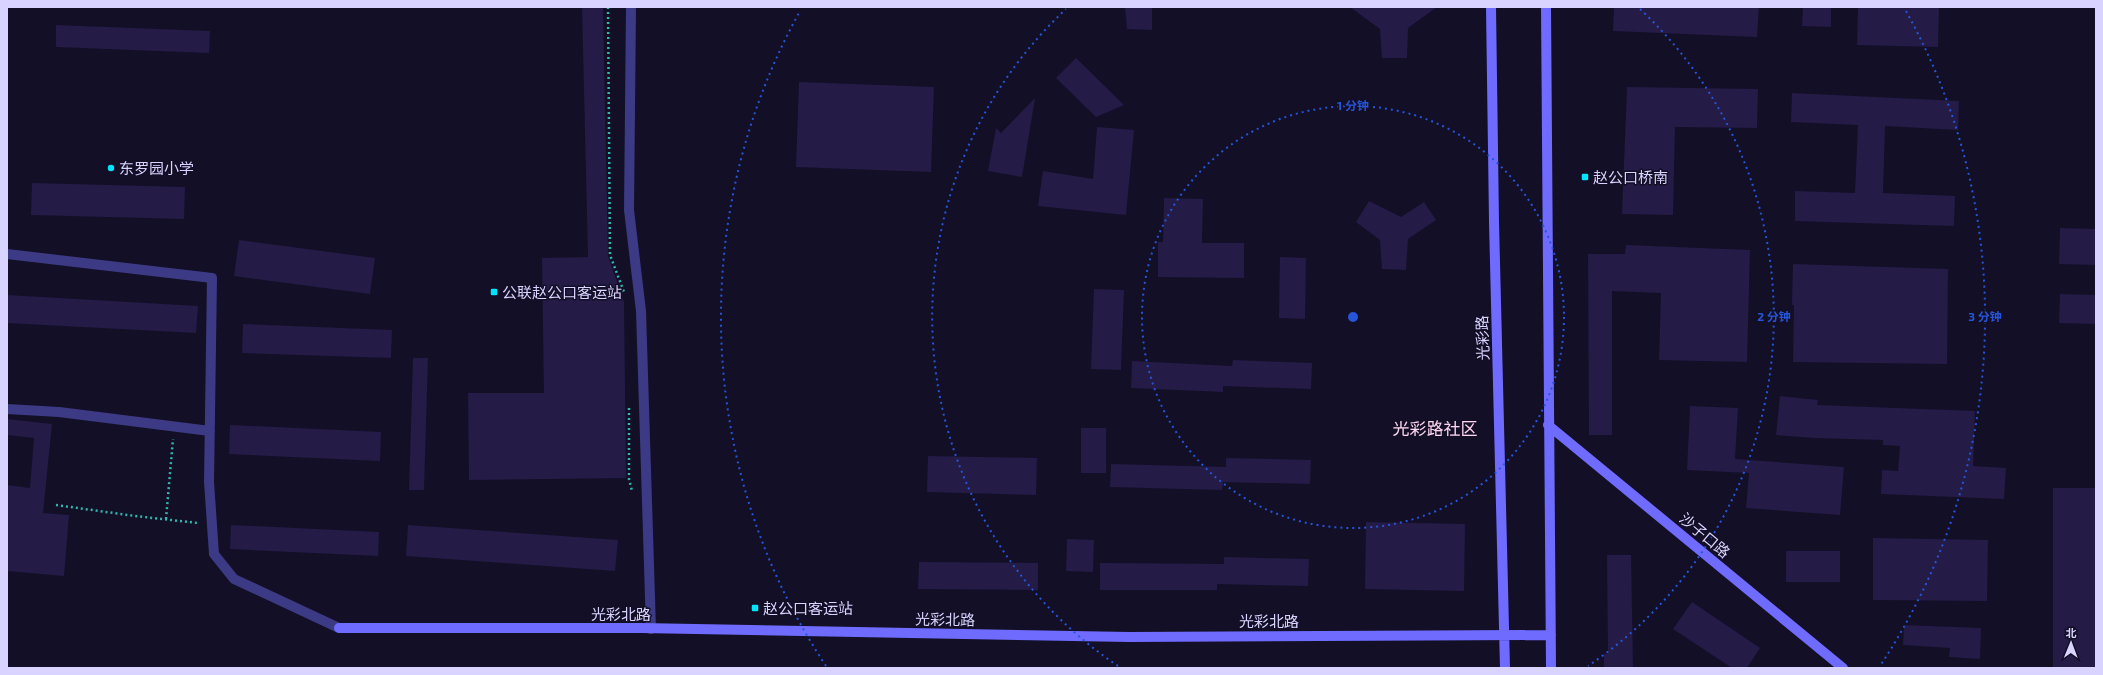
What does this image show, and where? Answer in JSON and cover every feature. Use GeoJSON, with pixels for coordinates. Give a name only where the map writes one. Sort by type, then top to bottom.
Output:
{"type":"FeatureCollection","features":[{"type":"Feature","properties":{"kind":"street"},"geometry":{"type":"LineString","coordinates":[[631,7],[629,210],[641,310],[651,629]]}},
{"type":"Feature","properties":{"kind":"street","name":"光彩路"},"geometry":{"type":"LineString","coordinates":[[1491,7],[1494,222],[1505,668]]}},
{"type":"Feature","properties":{"kind":"street"},"geometry":{"type":"LineString","coordinates":[[1546,7],[1551,668]]}},
{"type":"Feature","properties":{"kind":"street"},"geometry":{"type":"LineString","coordinates":[[7,254],[212,278],[209,482],[212,524]]}},
{"type":"Feature","properties":{"kind":"street"},"geometry":{"type":"LineString","coordinates":[[7,409],[59,412],[210,431]]}},
{"type":"Feature","properties":{"kind":"street","name":"沙子口路"},"geometry":{"type":"LineString","coordinates":[[1548,424],[1843,668]]}},
{"type":"Feature","properties":{"kind":"street","name":"光彩北路"},"geometry":{"type":"LineString","coordinates":[[212,524],[214,554],[234,579],[339,628],[651,629],[1129,637],[1551,635]]}},
{"type":"Feature","properties":{"kind":"path"},"geometry":{"type":"LineString","coordinates":[[608,7],[610,255],[625,296]]}},
{"type":"Feature","properties":{"kind":"path"},"geometry":{"type":"LineString","coordinates":[[628,402],[629,479],[632,493]]}},
{"type":"Feature","properties":{"kind":"path"},"geometry":{"type":"LineString","coordinates":[[166,519],[174,427]]}},
{"type":"Feature","properties":{"kind":"path"},"geometry":{"type":"LineString","coordinates":[[56,505],[212,524]]}},
{"type":"Feature","properties":{"kind":"building"},"geometry":{"type":"Polygon","coordinates":[[[582,7],[603,7],[608,256],[624,302],[626,478],[469,480],[468,393],[544,393],[542,258],[588,257],[582,7]]]}},
{"type":"Feature","properties":{"kind":"building"},"geometry":{"type":"Polygon","coordinates":[[[1125,7],[1152,7],[1152,30],[1127,29],[1125,7]]]}},
{"type":"Feature","properties":{"kind":"building"},"geometry":{"type":"Polygon","coordinates":[[[1350,7],[1437,7],[1408,28],[1407,58],[1382,58],[1380,29],[1350,7]]]}},
{"type":"Feature","properties":{"kind":"building"},"geometry":{"type":"Polygon","coordinates":[[[1614,7],[1759,7],[1757,37],[1613,31],[1614,7]]]}},
{"type":"Feature","properties":{"kind":"building"},"geometry":{"type":"Polygon","coordinates":[[[1803,7],[1831,7],[1831,27],[1802,26],[1803,7]]]}},
{"type":"Feature","properties":{"kind":"building"},"geometry":{"type":"Polygon","coordinates":[[[1858,7],[1939,7],[1938,47],[1857,45],[1858,7]]]}},
{"type":"Feature","properties":{"kind":"building"},"geometry":{"type":"Polygon","coordinates":[[[56,25],[210,31],[209,53],[56,47],[56,25]]]}},
{"type":"Feature","properties":{"kind":"building"},"geometry":{"type":"Polygon","coordinates":[[[1076,58],[1124,105],[1096,117],[1056,78],[1076,58]]]}},
{"type":"Feature","properties":{"kind":"building"},"geometry":{"type":"Polygon","coordinates":[[[799,82],[934,87],[931,172],[796,167],[799,82]]]}},
{"type":"Feature","properties":{"kind":"building"},"geometry":{"type":"Polygon","coordinates":[[[1627,87],[1758,89],[1757,128],[1675,127],[1673,215],[1622,214],[1627,87]]]}},
{"type":"Feature","properties":{"kind":"building"},"geometry":{"type":"Polygon","coordinates":[[[1792,93],[1959,101],[1958,130],[1885,126],[1883,193],[1955,196],[1954,226],[1795,221],[1795,191],[1855,193],[1858,125],[1791,122],[1792,93]]]}},
{"type":"Feature","properties":{"kind":"building"},"geometry":{"type":"Polygon","coordinates":[[[1035,98],[1022,177],[988,171],[996,128],[1001,133],[1035,98]]]}},
{"type":"Feature","properties":{"kind":"building"},"geometry":{"type":"Polygon","coordinates":[[[1097,127],[1134,130],[1126,215],[1038,206],[1043,171],[1093,179],[1097,127]]]}},
{"type":"Feature","properties":{"kind":"building"},"geometry":{"type":"Polygon","coordinates":[[[32,183],[185,187],[184,219],[31,215],[32,183]]]}},
{"type":"Feature","properties":{"kind":"building"},"geometry":{"type":"Polygon","coordinates":[[[1164,198],[1203,199],[1202,243],[1244,243],[1244,278],[1158,277],[1158,242],[1163,242],[1164,198]]]}},
{"type":"Feature","properties":{"kind":"building"},"geometry":{"type":"Polygon","coordinates":[[[1369,201],[1401,217],[1424,202],[1436,220],[1408,239],[1406,270],[1382,269],[1380,240],[1356,222],[1369,201]]]}},
{"type":"Feature","properties":{"kind":"building"},"geometry":{"type":"Polygon","coordinates":[[[2060,228],[2096,229],[2096,265],[2059,264],[2060,228]]]}},
{"type":"Feature","properties":{"kind":"building"},"geometry":{"type":"Polygon","coordinates":[[[239,240],[375,258],[370,294],[234,276],[239,240]]]}},
{"type":"Feature","properties":{"kind":"building"},"geometry":{"type":"Polygon","coordinates":[[[1626,245],[1750,250],[1747,362],[1659,360],[1661,293],[1612,291],[1612,435],[1589,435],[1588,254],[1625,254],[1626,245]]]}},
{"type":"Feature","properties":{"kind":"building"},"geometry":{"type":"Polygon","coordinates":[[[1280,257],[1306,258],[1305,319],[1279,318],[1280,257]]]}},
{"type":"Feature","properties":{"kind":"building"},"geometry":{"type":"Polygon","coordinates":[[[1793,264],[1948,269],[1947,364],[1793,362],[1793,264]]]}},
{"type":"Feature","properties":{"kind":"building"},"geometry":{"type":"Polygon","coordinates":[[[1094,289],[1124,290],[1121,370],[1091,369],[1094,289]]]}},
{"type":"Feature","properties":{"kind":"building"},"geometry":{"type":"Polygon","coordinates":[[[2060,294],[2096,295],[2096,324],[2059,323],[2060,294]]]}},
{"type":"Feature","properties":{"kind":"building"},"geometry":{"type":"Polygon","coordinates":[[[7,295],[198,306],[196,333],[7,323],[7,295]]]}},
{"type":"Feature","properties":{"kind":"building"},"geometry":{"type":"Polygon","coordinates":[[[243,324],[392,330],[391,358],[242,353],[243,324]]]}},
{"type":"Feature","properties":{"kind":"building"},"geometry":{"type":"Polygon","coordinates":[[[413,358],[428,358],[424,490],[409,490],[413,358]]]}},
{"type":"Feature","properties":{"kind":"building"},"geometry":{"type":"Polygon","coordinates":[[[1233,360],[1312,363],[1311,389],[1223,386],[1223,392],[1131,388],[1132,361],[1232,366],[1233,360]]]}},
{"type":"Feature","properties":{"kind":"building"},"geometry":{"type":"Polygon","coordinates":[[[1780,396],[1818,400],[1817,405],[1975,411],[1973,466],[2006,468],[2004,499],[1881,494],[1882,470],[1898,471],[1900,446],[1883,445],[1883,440],[1814,438],[1776,435],[1780,396]]]}},
{"type":"Feature","properties":{"kind":"building"},"geometry":{"type":"Polygon","coordinates":[[[1690,406],[1738,408],[1735,459],[1844,467],[1840,515],[1746,508],[1749,473],[1687,470],[1690,406]]]}},
{"type":"Feature","properties":{"kind":"building"},"geometry":{"type":"Polygon","coordinates":[[[7,419],[52,424],[43,513],[69,515],[64,576],[7,571],[7,485],[30,488],[34,438],[7,435],[7,419]]]}},
{"type":"Feature","properties":{"kind":"building"},"geometry":{"type":"Polygon","coordinates":[[[230,425],[381,432],[380,461],[229,454],[230,425]]]}},
{"type":"Feature","properties":{"kind":"building"},"geometry":{"type":"Polygon","coordinates":[[[1081,428],[1106,428],[1106,473],[1081,473],[1081,428]]]}},
{"type":"Feature","properties":{"kind":"building"},"geometry":{"type":"Polygon","coordinates":[[[928,456],[1037,458],[1036,495],[927,492],[928,456]]]}},
{"type":"Feature","properties":{"kind":"building"},"geometry":{"type":"Polygon","coordinates":[[[1226,458],[1311,460],[1310,484],[1223,482],[1222,490],[1110,487],[1111,464],[1226,467],[1226,458]]]}},
{"type":"Feature","properties":{"kind":"building"},"geometry":{"type":"Polygon","coordinates":[[[2053,488],[2096,488],[2096,668],[2053,668],[2053,488]]]}},
{"type":"Feature","properties":{"kind":"building"},"geometry":{"type":"Polygon","coordinates":[[[1366,522],[1465,524],[1464,591],[1365,589],[1366,522]]]}},
{"type":"Feature","properties":{"kind":"building"},"geometry":{"type":"Polygon","coordinates":[[[231,525],[379,532],[378,556],[230,549],[231,525]]]}},
{"type":"Feature","properties":{"kind":"building"},"geometry":{"type":"Polygon","coordinates":[[[408,525],[618,540],[615,571],[406,556],[408,525]]]}},
{"type":"Feature","properties":{"kind":"building"},"geometry":{"type":"Polygon","coordinates":[[[1873,538],[1988,540],[1987,601],[1873,600],[1873,538]]]}},
{"type":"Feature","properties":{"kind":"building"},"geometry":{"type":"Polygon","coordinates":[[[1067,539],[1094,540],[1093,572],[1066,571],[1067,539]]]}},
{"type":"Feature","properties":{"kind":"building"},"geometry":{"type":"Polygon","coordinates":[[[1786,551],[1840,551],[1840,582],[1786,582],[1786,551]]]}},
{"type":"Feature","properties":{"kind":"building"},"geometry":{"type":"Polygon","coordinates":[[[1607,555],[1631,555],[1633,668],[1604,668],[1604,654],[1608,654],[1607,555]]]}},
{"type":"Feature","properties":{"kind":"building"},"geometry":{"type":"Polygon","coordinates":[[[1224,557],[1309,559],[1308,586],[1217,584],[1217,590],[1100,590],[1100,563],[1224,564],[1224,557]]]}},
{"type":"Feature","properties":{"kind":"building"},"geometry":{"type":"Polygon","coordinates":[[[919,562],[1038,563],[1038,590],[918,589],[919,562]]]}},
{"type":"Feature","properties":{"kind":"building"},"geometry":{"type":"Polygon","coordinates":[[[1692,602],[1760,648],[1747,668],[1732,668],[1673,629],[1692,602]]]}},
{"type":"Feature","properties":{"kind":"building"},"geometry":{"type":"Polygon","coordinates":[[[1904,625],[1981,628],[1980,659],[1949,657],[1950,648],[1903,645],[1904,625]]]}},
{"type":"Feature","properties":{"kind":"place","name":"东罗园小学"},"geometry":{"type":"Point","coordinates":[111,168]}},
{"type":"Feature","properties":{"kind":"place","name":"赵公口桥南"},"geometry":{"type":"Point","coordinates":[1585,177]}},
{"type":"Feature","properties":{"kind":"place","name":"公联赵公口客运站"},"geometry":{"type":"Point","coordinates":[494,292]}},
{"type":"Feature","properties":{"kind":"place","name":"赵公口客运站"},"geometry":{"type":"Point","coordinates":[755,608]}},
{"type":"Feature","properties":{"kind":"district","name":"光彩路社区"},"geometry":{"type":"Point","coordinates":[1435,428]}}]}
